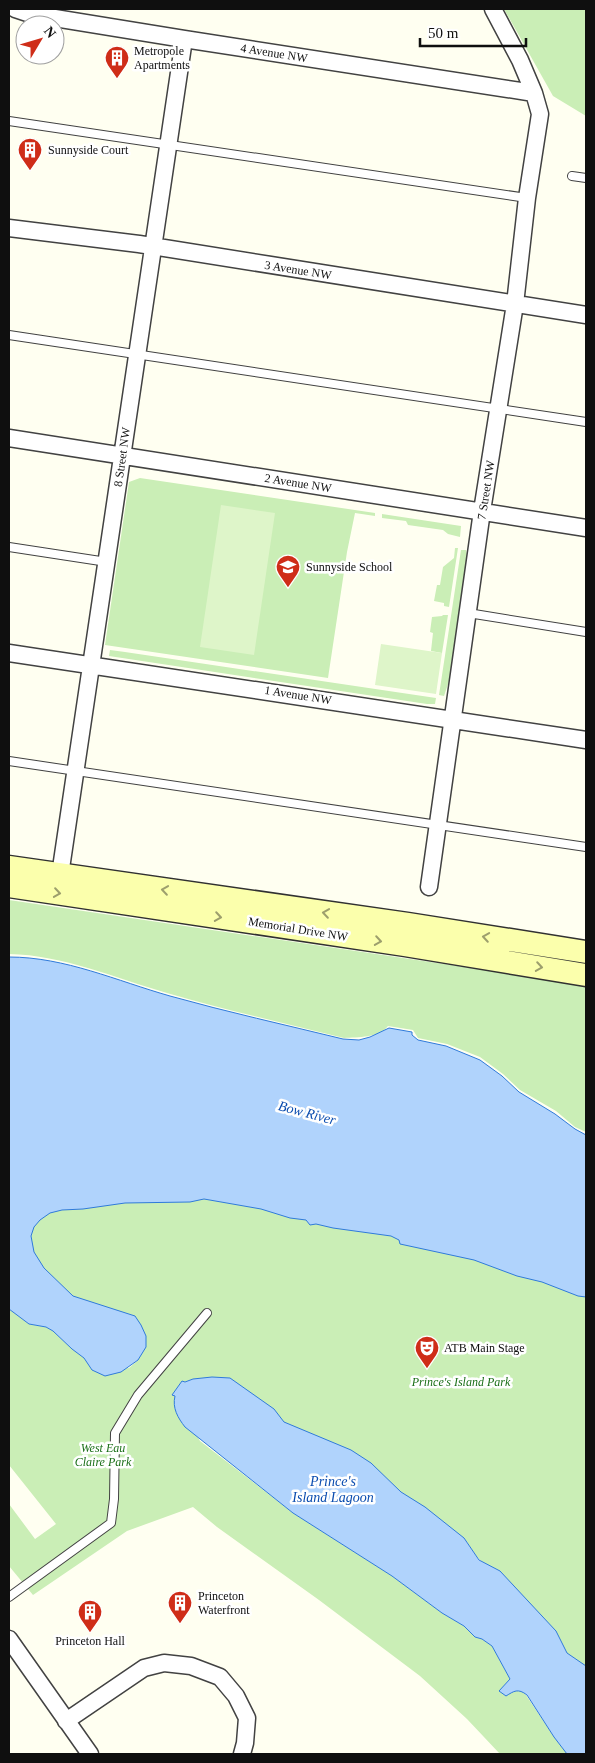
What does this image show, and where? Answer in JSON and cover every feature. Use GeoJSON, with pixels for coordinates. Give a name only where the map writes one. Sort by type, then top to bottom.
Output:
{"type":"FeatureCollection","features":[{"type":"Feature","properties":{"kind":"main road","name":"Memorial Drive NW"},"geometry":{"type":"LineString","coordinates":[[9,867],[408,924],[586,952]]}},
{"type":"Feature","properties":{"kind":"main road","name":"Memorial Drive NW"},"geometry":{"type":"LineString","coordinates":[[9,886],[395,944],[586,975]]}},
{"type":"Feature","properties":{"kind":"street","name":"4 Avenue NW"},"geometry":{"type":"LineString","coordinates":[[15,9],[30,14],[184,39],[534,93]]}},
{"type":"Feature","properties":{"kind":"street","name":"7 Street NW"},"geometry":{"type":"LineString","coordinates":[[429,887],[482,512],[515,304],[527,198],[540,114],[534,93],[520,60],[493,9]]}},
{"type":"Feature","properties":{"kind":"street","name":"8 Street NW"},"geometry":{"type":"LineString","coordinates":[[60,875],[184,39]]}},
{"type":"Feature","properties":{"kind":"street","name":"3 Avenue NW"},"geometry":{"type":"LineString","coordinates":[[9,228],[154,247],[586,315]]}},
{"type":"Feature","properties":{"kind":"street","name":"2 Avenue NW"},"geometry":{"type":"LineString","coordinates":[[9,438],[586,528]]}},
{"type":"Feature","properties":{"kind":"street","name":"1 Avenue NW"},"geometry":{"type":"LineString","coordinates":[[9,653],[586,740]]}},
{"type":"Feature","properties":{"kind":"street"},"geometry":{"type":"LineString","coordinates":[[9,1639],[90,1754]]}},
{"type":"Feature","properties":{"kind":"street"},"geometry":{"type":"LineString","coordinates":[[66,1721],[144,1668],[164,1663],[191,1666],[220,1677],[236,1696],[247,1718],[242,1754]]}},
{"type":"Feature","properties":{"kind":"lane"},"geometry":{"type":"LineString","coordinates":[[9,121],[527,198]]}},
{"type":"Feature","properties":{"kind":"lane"},"geometry":{"type":"LineString","coordinates":[[572,176],[586,178]]}},
{"type":"Feature","properties":{"kind":"lane"},"geometry":{"type":"LineString","coordinates":[[9,335],[586,422]]}},
{"type":"Feature","properties":{"kind":"lane"},"geometry":{"type":"LineString","coordinates":[[9,546],[107,562]]}},
{"type":"Feature","properties":{"kind":"lane"},"geometry":{"type":"LineString","coordinates":[[468,613],[586,632]]}},
{"type":"Feature","properties":{"kind":"lane"},"geometry":{"type":"LineString","coordinates":[[9,761],[586,847]]}},
{"type":"Feature","properties":{"kind":"lane"},"geometry":{"type":"LineString","coordinates":[[9,1597],[111,1523],[114,1499],[115,1433],[138,1396],[207,1313]]}},
{"type":"Feature","properties":{"kind":"green space"},"geometry":{"type":"Polygon","coordinates":[[[504,9],[586,9],[586,116],[553,96],[504,9]]]}},
{"type":"Feature","properties":{"kind":"green space","name":"Sunnyside School"},"geometry":{"type":"Polygon","coordinates":[[[140,478],[375,513],[375,516],[355,513],[347,552],[328,678],[105,645],[129,482],[140,478]]]}},
{"type":"Feature","properties":{"kind":"green space"},"geometry":{"type":"Polygon","coordinates":[[[221,505],[275,513],[254,655],[200,647],[221,505]]]}},
{"type":"Feature","properties":{"kind":"green space"},"geometry":{"type":"Polygon","coordinates":[[[382,514],[461,526],[460,537],[448,534],[443,530],[408,525],[406,521],[382,518],[382,514]]]}},
{"type":"Feature","properties":{"kind":"green space"},"geometry":{"type":"Polygon","coordinates":[[[455,548],[458,548],[449,607],[444,606],[444,603],[434,601],[437,585],[440,585],[443,567],[454,558],[455,548]]]}},
{"type":"Feature","properties":{"kind":"green space"},"geometry":{"type":"Polygon","coordinates":[[[461,550],[466,550],[467,555],[449,681],[444,696],[439,695],[461,550]]]}},
{"type":"Feature","properties":{"kind":"green space"},"geometry":{"type":"Polygon","coordinates":[[[448,615],[442,653],[431,651],[433,633],[430,632],[432,617],[448,615]]]}},
{"type":"Feature","properties":{"kind":"green space"},"geometry":{"type":"Polygon","coordinates":[[[381,644],[442,653],[436,694],[375,685],[381,644]]]}},
{"type":"Feature","properties":{"kind":"green space"},"geometry":{"type":"Polygon","coordinates":[[[110,650],[436,698],[435,704],[427,704],[109,656],[110,650]]]}},
{"type":"Feature","properties":{"kind":"green space"},"geometry":{"type":"Polygon","coordinates":[[[9,900],[586,985],[586,1132],[575,1127],[556,1111],[520,1090],[503,1074],[480,1057],[447,1044],[418,1038],[413,1030],[388,1026],[374,1035],[344,1038],[189,999],[89,968],[49,958],[9,954],[9,900]]]}},
{"type":"Feature","properties":{"kind":"green space","name":"Prince's Island Park"},"geometry":{"type":"Polygon","coordinates":[[[207,1195],[393,1232],[586,1290],[586,1671],[567,1654],[559,1637],[498,1570],[484,1563],[467,1542],[360,1461],[193,1379],[185,1382],[175,1396],[200,1441],[293,1513],[392,1576],[442,1613],[464,1626],[475,1637],[482,1639],[492,1646],[510,1679],[499,1691],[522,1691],[567,1754],[500,1754],[467,1719],[420,1676],[319,1600],[217,1527],[193,1507],[127,1531],[33,1595],[9,1566],[9,1504],[35,1539],[56,1524],[9,1465],[9,1309],[29,1324],[46,1327],[53,1331],[84,1358],[92,1370],[129,1368],[138,1360],[67,1298],[45,1276],[26,1243],[34,1220],[52,1208],[207,1195]]]}},
{"type":"Feature","properties":{"kind":"water","name":"Bow River"},"geometry":{"type":"Polygon","coordinates":[[[9,957],[30,958],[71,965],[191,1002],[343,1039],[359,1040],[389,1028],[412,1032],[412,1035],[418,1040],[446,1046],[480,1060],[502,1076],[519,1092],[586,1135],[586,1297],[578,1296],[542,1282],[517,1276],[474,1260],[400,1244],[399,1240],[391,1236],[316,1224],[310,1225],[306,1220],[290,1218],[261,1209],[204,1199],[190,1202],[125,1203],[62,1210],[50,1213],[40,1220],[34,1227],[31,1236],[34,1252],[44,1268],[73,1296],[135,1316],[146,1336],[146,1347],[138,1360],[121,1372],[105,1376],[92,1370],[84,1358],[53,1331],[46,1327],[29,1324],[9,1309],[9,957]]]}},
{"type":"Feature","properties":{"kind":"water","name":"Prince's Island Lagoon"},"geometry":{"type":"Polygon","coordinates":[[[212,1377],[230,1378],[274,1409],[284,1422],[351,1450],[371,1463],[401,1492],[425,1507],[464,1538],[479,1560],[500,1571],[556,1631],[567,1653],[586,1666],[586,1754],[567,1754],[527,1695],[516,1691],[506,1696],[499,1691],[510,1679],[492,1646],[482,1639],[475,1637],[464,1626],[442,1613],[392,1576],[293,1513],[185,1427],[176,1413],[174,1405],[175,1396],[172,1395],[182,1381],[212,1377]]]}},
{"type":"Feature","properties":{"kind":"place","name":"Metropole Apartments"},"geometry":{"type":"Point","coordinates":[117,79]}},
{"type":"Feature","properties":{"kind":"place","name":"Sunnyside Court"},"geometry":{"type":"Point","coordinates":[30,171]}},
{"type":"Feature","properties":{"kind":"place","name":"Sunnyside School"},"geometry":{"type":"Point","coordinates":[288,588]}},
{"type":"Feature","properties":{"kind":"place","name":"ATB Main Stage"},"geometry":{"type":"Point","coordinates":[427,1369]}},
{"type":"Feature","properties":{"kind":"place","name":"Princeton Waterfront"},"geometry":{"type":"Point","coordinates":[180,1624]}},
{"type":"Feature","properties":{"kind":"place","name":"Princeton Hall"},"geometry":{"type":"Point","coordinates":[90,1633]}},
{"type":"Feature","properties":{"kind":"park label","name":"West Eau Claire Park"},"geometry":{"type":"Point","coordinates":[103,1455]}}]}
